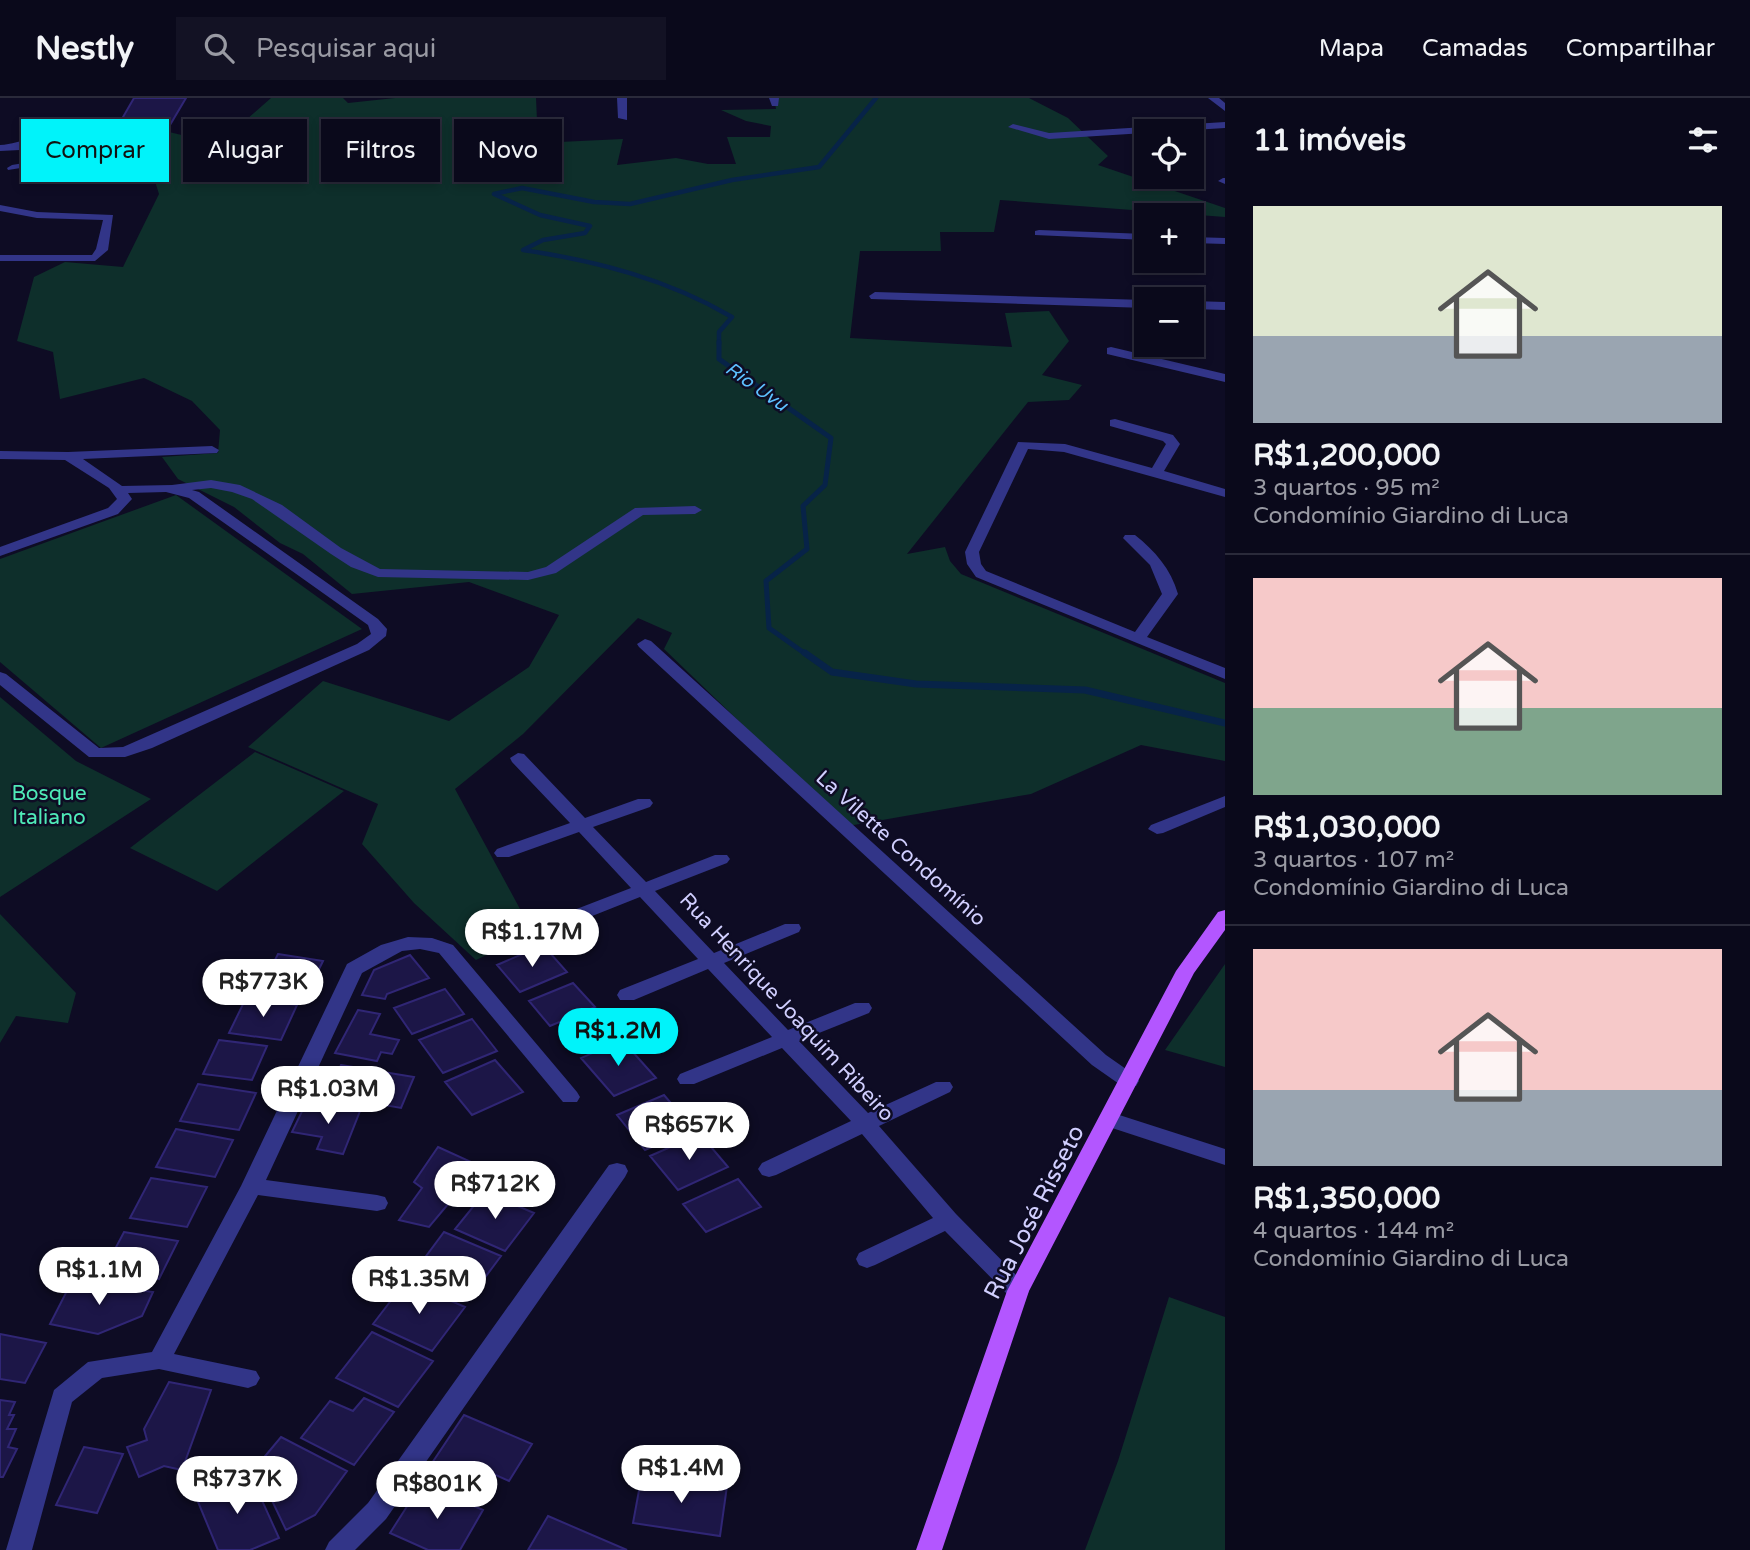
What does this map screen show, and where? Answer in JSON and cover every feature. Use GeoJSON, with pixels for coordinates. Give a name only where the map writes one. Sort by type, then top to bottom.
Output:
{"type":"FeatureCollection","features":[{"type":"Feature","properties":{"kind":"main road","name":"Rua José Risseto"},"geometry":{"type":"LineString","coordinates":[[929,1550],[1018,1291],[1186,971],[1225,916]]}},
{"type":"Feature","properties":{"kind":"street"},"geometry":{"type":"LineString","coordinates":[[622,98],[623,118]]}},
{"type":"Feature","properties":{"kind":"street"},"geometry":{"type":"LineString","coordinates":[[1213,98],[1225,108]]}},
{"type":"Feature","properties":{"kind":"street"},"geometry":{"type":"LineString","coordinates":[[1013,127],[1049,136],[1225,125]]}},
{"type":"Feature","properties":{"kind":"street"},"geometry":{"type":"LineString","coordinates":[[0,148],[20,147],[48,132],[93,135],[99,139],[91,151],[65,161],[12,168]]}},
{"type":"Feature","properties":{"kind":"street"},"geometry":{"type":"LineString","coordinates":[[0,208],[37,215],[109,217],[102,250],[95,258],[0,258]]}},
{"type":"Feature","properties":{"kind":"street"},"geometry":{"type":"LineString","coordinates":[[1039,233],[1134,237]]}},
{"type":"Feature","properties":{"kind":"street"},"geometry":{"type":"LineString","coordinates":[[1204,241],[1225,242]]}},
{"type":"Feature","properties":{"kind":"street"},"geometry":{"type":"LineString","coordinates":[[875,296],[1134,304]]}},
{"type":"Feature","properties":{"kind":"street"},"geometry":{"type":"LineString","coordinates":[[1204,305],[1225,306]]}},
{"type":"Feature","properties":{"kind":"street"},"geometry":{"type":"LineString","coordinates":[[1111,351],[1225,378]]}},
{"type":"Feature","properties":{"kind":"street"},"geometry":{"type":"LineString","coordinates":[[1115,424],[1168,438],[1173,444],[1156,473]]}},
{"type":"Feature","properties":{"kind":"street"},"geometry":{"type":"LineString","coordinates":[[1225,494],[1065,449],[1023,445],[972,552],[974,565],[981,574],[1225,674]]}},
{"type":"Feature","properties":{"kind":"street"},"geometry":{"type":"LineString","coordinates":[[0,454],[68,456],[212,450]]}},
{"type":"Feature","properties":{"kind":"street"},"geometry":{"type":"LineString","coordinates":[[0,552],[113,511],[125,499],[116,488],[68,456]]}},
{"type":"Feature","properties":{"kind":"street"},"geometry":{"type":"LineString","coordinates":[[116,488],[174,488],[212,484],[268,501],[359,567],[378,573],[528,576],[551,570],[640,512],[695,510]]}},
{"type":"Feature","properties":{"kind":"street"},"geometry":{"type":"LineString","coordinates":[[0,677],[96,753],[108,754],[125,752],[158,739],[363,647],[378,636],[379,629],[373,622],[194,495],[174,488]]}},
{"type":"Feature","properties":{"kind":"street"},"geometry":{"type":"LineString","coordinates":[[1130,537],[1154,560],[1168,583],[1170,594],[1138,639]]}},
{"type":"Feature","properties":{"kind":"street","name":"La Vilette Condomínio"},"geometry":{"type":"LineString","coordinates":[[645,644],[1099,1060],[1129,1081]]}},
{"type":"Feature","properties":{"kind":"street","name":"Rua Henrique Joaquim Ribeiro"},"geometry":{"type":"LineString","coordinates":[[518,758],[866,1124],[948,1220],[1018,1291]]}},
{"type":"Feature","properties":{"kind":"street"},"geometry":{"type":"LineString","coordinates":[[1157,829],[1225,801]]}},
{"type":"Feature","properties":{"kind":"street"},"geometry":{"type":"LineString","coordinates":[[503,853],[644,803]]}},
{"type":"Feature","properties":{"kind":"street"},"geometry":{"type":"LineString","coordinates":[[555,924],[721,859]]}},
{"type":"Feature","properties":{"kind":"street"},"geometry":{"type":"LineString","coordinates":[[627,995],[792,928]]}},
{"type":"Feature","properties":{"kind":"street"},"geometry":{"type":"LineString","coordinates":[[159,1360],[252,1186],[354,970],[382,951],[402,943],[426,941],[446,949],[570,1097]]}},
{"type":"Feature","properties":{"kind":"street"},"geometry":{"type":"LineString","coordinates":[[687,1079],[862,1008]]}},
{"type":"Feature","properties":{"kind":"street"},"geometry":{"type":"LineString","coordinates":[[769,1169],[943,1087]]}},
{"type":"Feature","properties":{"kind":"street"},"geometry":{"type":"LineString","coordinates":[[1110,1120],[1225,1157]]}},
{"type":"Feature","properties":{"kind":"street"},"geometry":{"type":"LineString","coordinates":[[338,1550],[377,1511],[617,1171]]}},
{"type":"Feature","properties":{"kind":"street"},"geometry":{"type":"LineString","coordinates":[[252,1186],[377,1203]]}},
{"type":"Feature","properties":{"kind":"street"},"geometry":{"type":"LineString","coordinates":[[867,1259],[948,1220]]}},
{"type":"Feature","properties":{"kind":"street"},"geometry":{"type":"LineString","coordinates":[[19,1550],[62,1397],[96,1369],[159,1360],[248,1378]]}},
{"type":"Feature","properties":{"kind":"green space"},"geometry":{"type":"Polygon","coordinates":[[[271,98],[343,98],[348,103],[395,98],[536,98],[537,119],[454,119],[454,182],[562,182],[562,142],[623,139],[617,165],[676,158],[708,164],[736,164],[727,137],[770,137],[771,126],[746,121],[721,110],[776,109],[774,98],[1029,98],[1068,118],[1108,156],[1098,165],[1134,177],[1134,189],[1169,189],[1225,208],[1225,217],[1204,215],[1204,203],[1134,203],[1134,210],[1000,200],[994,232],[940,232],[941,251],[860,251],[850,338],[1012,347],[1005,313],[1049,311],[1069,341],[1042,375],[1082,385],[1069,400],[1028,402],[907,554],[945,547],[950,561],[961,574],[1225,683],[1225,761],[1141,745],[1031,794],[848,826],[664,649],[672,633],[638,618],[523,734],[455,789],[533,933],[476,960],[414,903],[362,844],[378,804],[248,747],[323,681],[449,721],[529,667],[559,615],[469,582],[352,594],[303,554],[280,543],[234,507],[178,479],[162,457],[218,453],[220,430],[192,401],[144,378],[60,399],[53,352],[17,341],[34,277],[65,262],[123,267],[159,194],[155,182],[169,182],[169,132],[183,135],[183,182],[307,182],[307,119],[247,119],[271,98]]]}},
{"type":"Feature","properties":{"kind":"green space"},"geometry":{"type":"Polygon","coordinates":[[[176,495],[362,629],[101,748],[0,662],[0,559],[176,495]]]}},
{"type":"Feature","properties":{"kind":"green space","name":"Bosque Italiano"},"geometry":{"type":"Polygon","coordinates":[[[0,697],[76,761],[151,799],[0,897],[0,697]]]}},
{"type":"Feature","properties":{"kind":"green space"},"geometry":{"type":"Polygon","coordinates":[[[255,752],[344,791],[217,891],[130,848],[255,752]]]}},
{"type":"Feature","properties":{"kind":"green space"},"geometry":{"type":"Polygon","coordinates":[[[0,914],[76,993],[68,1023],[16,1016],[0,1043],[0,914]]]}},
{"type":"Feature","properties":{"kind":"green space"},"geometry":{"type":"Polygon","coordinates":[[[1225,964],[1225,1067],[1165,1050],[1225,964]]]}},
{"type":"Feature","properties":{"kind":"green space"},"geometry":{"type":"Polygon","coordinates":[[[1169,1297],[1225,1317],[1225,1550],[1085,1550],[1118,1461],[1169,1297]]]}},
{"type":"Feature","properties":{"kind":"building"},"geometry":{"type":"Polygon","coordinates":[[[134,98],[186,98],[170,125],[169,119],[122,119],[134,98]]]}},
{"type":"Feature","properties":{"kind":"building"},"geometry":{"type":"Polygon","coordinates":[[[543,945],[567,972],[520,992],[497,965],[543,945]]]}},
{"type":"Feature","properties":{"kind":"building"},"geometry":{"type":"Polygon","coordinates":[[[278,954],[323,961],[305,998],[259,991],[278,954]]]}},
{"type":"Feature","properties":{"kind":"building"},"geometry":{"type":"Polygon","coordinates":[[[410,955],[429,978],[387,994],[385,999],[362,995],[374,970],[410,955]]]}},
{"type":"Feature","properties":{"kind":"building"},"geometry":{"type":"Polygon","coordinates":[[[573,983],[595,1007],[550,1026],[529,1001],[573,983]]]}},
{"type":"Feature","properties":{"kind":"building"},"geometry":{"type":"Polygon","coordinates":[[[445,989],[464,1014],[412,1034],[394,1008],[445,989]]]}},
{"type":"Feature","properties":{"kind":"building"},"geometry":{"type":"Polygon","coordinates":[[[246,998],[297,1005],[281,1040],[229,1033],[246,998]]]}},
{"type":"Feature","properties":{"kind":"building"},"geometry":{"type":"Polygon","coordinates":[[[358,1010],[380,1014],[370,1034],[399,1040],[392,1054],[381,1052],[377,1061],[335,1053],[358,1010]]]}},
{"type":"Feature","properties":{"kind":"building"},"geometry":{"type":"Polygon","coordinates":[[[472,1019],[497,1051],[443,1073],[419,1040],[472,1019]]]}},
{"type":"Feature","properties":{"kind":"building"},"geometry":{"type":"Polygon","coordinates":[[[219,1040],[267,1046],[252,1080],[203,1074],[219,1040]]]}},
{"type":"Feature","properties":{"kind":"building"},"geometry":{"type":"Polygon","coordinates":[[[622,1040],[656,1078],[614,1096],[581,1058],[622,1040]]]}},
{"type":"Feature","properties":{"kind":"building"},"geometry":{"type":"Polygon","coordinates":[[[495,1060],[523,1092],[472,1115],[445,1082],[495,1060]]]}},
{"type":"Feature","properties":{"kind":"building"},"geometry":{"type":"Polygon","coordinates":[[[341,1065],[414,1077],[401,1108],[327,1095],[341,1065]]]}},
{"type":"Feature","properties":{"kind":"building"},"geometry":{"type":"Polygon","coordinates":[[[198,1084],[256,1093],[239,1130],[180,1121],[198,1084]]]}},
{"type":"Feature","properties":{"kind":"building"},"geometry":{"type":"Polygon","coordinates":[[[664,1095],[693,1129],[645,1150],[617,1115],[664,1095]]]}},
{"type":"Feature","properties":{"kind":"building"},"geometry":{"type":"Polygon","coordinates":[[[306,1103],[360,1111],[343,1154],[317,1149],[322,1137],[292,1132],[306,1103]]]}},
{"type":"Feature","properties":{"kind":"building"},"geometry":{"type":"Polygon","coordinates":[[[176,1129],[233,1140],[215,1177],[156,1167],[176,1129]]]}},
{"type":"Feature","properties":{"kind":"building"},"geometry":{"type":"Polygon","coordinates":[[[700,1134],[728,1167],[678,1190],[650,1156],[700,1134]]]}},
{"type":"Feature","properties":{"kind":"building"},"geometry":{"type":"Polygon","coordinates":[[[438,1147],[480,1166],[429,1227],[399,1220],[422,1188],[414,1182],[438,1147]]]}},
{"type":"Feature","properties":{"kind":"building"},"geometry":{"type":"Polygon","coordinates":[[[151,1178],[207,1187],[187,1227],[130,1218],[151,1178]]]}},
{"type":"Feature","properties":{"kind":"building"},"geometry":{"type":"Polygon","coordinates":[[[738,1179],[761,1207],[706,1232],[683,1204],[738,1179]]]}},
{"type":"Feature","properties":{"kind":"building"},"geometry":{"type":"Polygon","coordinates":[[[485,1192],[534,1213],[505,1251],[455,1229],[485,1192]]]}},
{"type":"Feature","properties":{"kind":"building"},"geometry":{"type":"Polygon","coordinates":[[[124,1232],[178,1241],[159,1279],[105,1268],[124,1232]]]}},
{"type":"Feature","properties":{"kind":"building"},"geometry":{"type":"Polygon","coordinates":[[[444,1232],[501,1256],[469,1299],[412,1275],[444,1232]]]}},
{"type":"Feature","properties":{"kind":"building"},"geometry":{"type":"Polygon","coordinates":[[[72,1281],[153,1292],[142,1316],[98,1334],[50,1324],[72,1281]]]}},
{"type":"Feature","properties":{"kind":"building"},"geometry":{"type":"Polygon","coordinates":[[[406,1281],[465,1307],[432,1351],[373,1324],[406,1281]]]}},
{"type":"Feature","properties":{"kind":"building"},"geometry":{"type":"Polygon","coordinates":[[[372,1332],[433,1361],[398,1407],[336,1378],[372,1332]]]}},
{"type":"Feature","properties":{"kind":"building"},"geometry":{"type":"Polygon","coordinates":[[[0,1334],[46,1343],[25,1383],[0,1379],[0,1334]]]}},
{"type":"Feature","properties":{"kind":"building"},"geometry":{"type":"Polygon","coordinates":[[[169,1382],[211,1390],[182,1470],[164,1466],[139,1477],[127,1447],[147,1440],[144,1429],[169,1382]]]}},
{"type":"Feature","properties":{"kind":"building"},"geometry":{"type":"Polygon","coordinates":[[[364,1398],[394,1412],[354,1465],[301,1438],[330,1401],[353,1411],[364,1398]]]}},
{"type":"Feature","properties":{"kind":"building"},"geometry":{"type":"Polygon","coordinates":[[[0,1400],[15,1402],[9,1415],[14,1415],[7,1429],[16,1429],[8,1447],[17,1449],[3,1477],[0,1477],[0,1400]]]}},
{"type":"Feature","properties":{"kind":"building"},"geometry":{"type":"Polygon","coordinates":[[[464,1415],[532,1444],[509,1481],[489,1472],[477,1491],[428,1469],[464,1415]]]}},
{"type":"Feature","properties":{"kind":"building"},"geometry":{"type":"Polygon","coordinates":[[[281,1437],[347,1471],[315,1515],[286,1530],[256,1467],[281,1437]]]}},
{"type":"Feature","properties":{"kind":"building"},"geometry":{"type":"Polygon","coordinates":[[[84,1447],[123,1454],[97,1513],[56,1505],[84,1447]]]}},
{"type":"Feature","properties":{"kind":"building"},"geometry":{"type":"Polygon","coordinates":[[[250,1474],[279,1538],[250,1550],[218,1550],[196,1497],[250,1474]]]}},
{"type":"Feature","properties":{"kind":"building"},"geometry":{"type":"Polygon","coordinates":[[[642,1474],[727,1486],[720,1536],[633,1523],[642,1474]]]}},
{"type":"Feature","properties":{"kind":"building"},"geometry":{"type":"Polygon","coordinates":[[[422,1483],[483,1510],[460,1550],[428,1550],[390,1533],[422,1483]]]}},
{"type":"Feature","properties":{"kind":"building"},"geometry":{"type":"Polygon","coordinates":[[[548,1516],[627,1550],[528,1550],[548,1516]]]}},
{"type":"Feature","properties":{"kind":"waterway","name":"Rio Uvu"},"geometry":{"type":"LineString","coordinates":[[807,655],[769,628],[766,581],[807,549],[803,506],[825,485],[831,438],[719,359],[719,332],[732,317],[682,292],[631,273],[523,250],[543,240],[585,233],[590,226],[540,215],[494,194],[522,188],[594,202],[630,204],[732,180],[819,167],[876,98]]}},
{"type":"Feature","properties":{"kind":"waterway","name":"Rio Uvu"},"geometry":{"type":"LineString","coordinates":[[805,653],[832,672],[916,684],[1085,690],[1225,723]]}}]}
